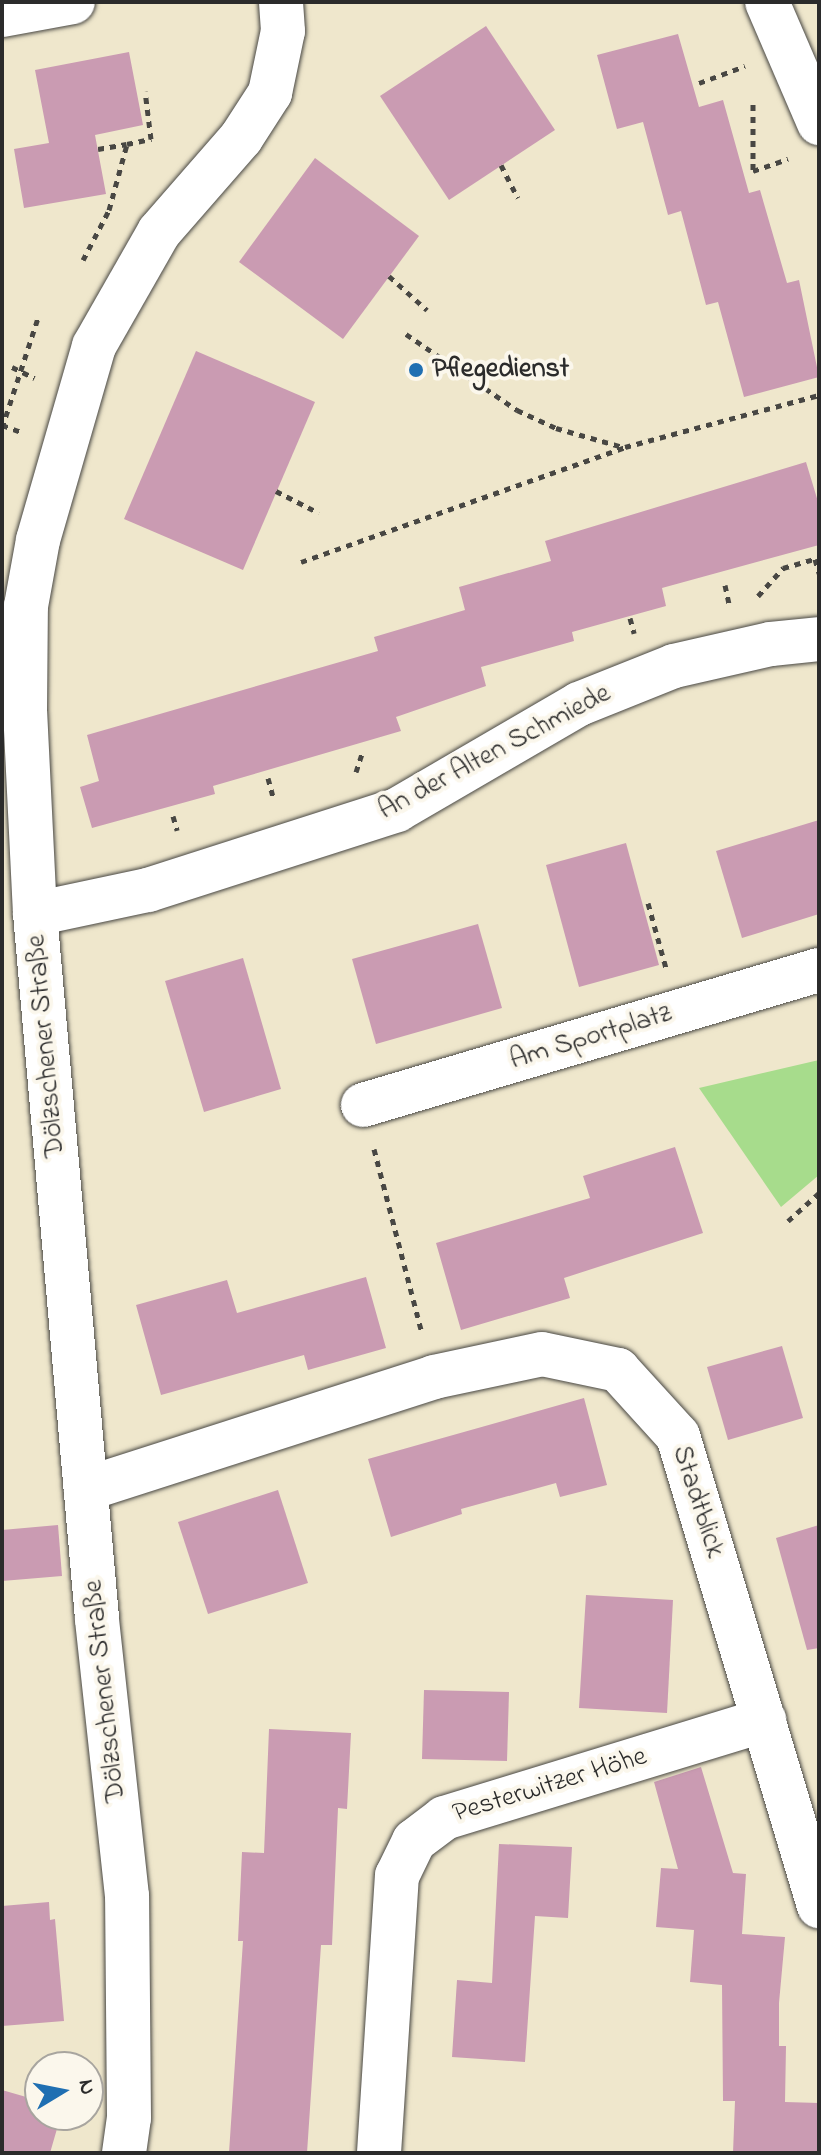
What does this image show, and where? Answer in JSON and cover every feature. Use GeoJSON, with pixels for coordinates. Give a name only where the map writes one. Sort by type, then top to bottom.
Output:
{"type":"FeatureCollection","features":[{"type":"Feature","properties":{"kind":"street"},"geometry":{"type":"LineString","coordinates":[[2,15],[73,2]]}},
{"type":"Feature","properties":{"kind":"street","name":"Dölzschener Straße"},"geometry":{"type":"LineString","coordinates":[[124,2153],[129,2118],[127,1896],[86,1489],[35,914],[25,712],[14,606],[38,540],[94,346],[159,232],[241,138],[270,93],[283,31],[281,2]]}},
{"type":"Feature","properties":{"kind":"street"},"geometry":{"type":"LineString","coordinates":[[767,2],[811,139]]}},
{"type":"Feature","properties":{"kind":"street","name":"An der Alten Schmiede"},"geometry":{"type":"LineString","coordinates":[[35,914],[148,890],[397,810],[579,704],[674,666],[771,644],[819,639]]}},
{"type":"Feature","properties":{"kind":"street","name":"Am Sportplatz"},"geometry":{"type":"LineString","coordinates":[[363,1105],[819,970]]}},
{"type":"Feature","properties":{"kind":"street","name":"Stadtblick"},"geometry":{"type":"LineString","coordinates":[[86,1489],[434,1377],[542,1354],[618,1370],[678,1436],[819,1906]]}},
{"type":"Feature","properties":{"kind":"street","name":"Pesterwitzer Höhe"},"geometry":{"type":"LineString","coordinates":[[379,2153],[397,1876],[414,1841],[444,1818],[764,1720]]}},
{"type":"Feature","properties":{"kind":"path"},"geometry":{"type":"LineString","coordinates":[[699,83],[749,65]]}},
{"type":"Feature","properties":{"kind":"path"},"geometry":{"type":"LineString","coordinates":[[98,149],[151,139],[145,91]]}},
{"type":"Feature","properties":{"kind":"path"},"geometry":{"type":"LineString","coordinates":[[753,104],[753,171],[811,139]]}},
{"type":"Feature","properties":{"kind":"path"},"geometry":{"type":"LineString","coordinates":[[83,260],[109,210],[127,144]]}},
{"type":"Feature","properties":{"kind":"path"},"geometry":{"type":"LineString","coordinates":[[501,165],[518,198]]}},
{"type":"Feature","properties":{"kind":"path"},"geometry":{"type":"LineString","coordinates":[[389,276],[427,310]]}},
{"type":"Feature","properties":{"kind":"path"},"geometry":{"type":"LineString","coordinates":[[2,428],[38,318]]}},
{"type":"Feature","properties":{"kind":"path"},"geometry":{"type":"LineString","coordinates":[[406,334],[517,410],[556,428],[625,447]]}},
{"type":"Feature","properties":{"kind":"path"},"geometry":{"type":"LineString","coordinates":[[301,562],[625,447],[819,395]]}},
{"type":"Feature","properties":{"kind":"path"},"geometry":{"type":"LineString","coordinates":[[276,491],[319,513]]}},
{"type":"Feature","properties":{"kind":"path"},"geometry":{"type":"LineString","coordinates":[[757,596],[783,568],[815,559],[819,573]]}},
{"type":"Feature","properties":{"kind":"path"},"geometry":{"type":"LineString","coordinates":[[648,903],[678,1012]]}},
{"type":"Feature","properties":{"kind":"path"},"geometry":{"type":"LineString","coordinates":[[363,1105],[434,1377]]}},
{"type":"Feature","properties":{"kind":"path"},"geometry":{"type":"LineString","coordinates":[[788,1221],[819,1193]]}},
{"type":"Feature","properties":{"kind":"green space"},"geometry":{"type":"Polygon","coordinates":[[[819,1060],[819,1175],[781,1207],[699,1088],[819,1060]]]}},
{"type":"Feature","properties":{"kind":"building"},"geometry":{"type":"Polygon","coordinates":[[[486,26],[555,130],[449,200],[380,96],[486,26]]]}},
{"type":"Feature","properties":{"kind":"building"},"geometry":{"type":"Polygon","coordinates":[[[678,34],[699,107],[723,100],[749,193],[760,190],[787,283],[799,280],[819,377],[744,397],[718,302],[706,305],[681,211],[668,215],[643,122],[617,129],[597,55],[678,34]]]}},
{"type":"Feature","properties":{"kind":"building"},"geometry":{"type":"Polygon","coordinates":[[[129,52],[143,125],[95,135],[106,194],[24,208],[14,149],[49,143],[35,70],[129,52]]]}},
{"type":"Feature","properties":{"kind":"building"},"geometry":{"type":"Polygon","coordinates":[[[315,158],[419,236],[343,339],[239,262],[315,158]]]}},
{"type":"Feature","properties":{"kind":"building"},"geometry":{"type":"Polygon","coordinates":[[[196,351],[315,402],[243,570],[124,519],[196,351]]]}},
{"type":"Feature","properties":{"kind":"building"},"geometry":{"type":"Polygon","coordinates":[[[806,462],[819,505],[819,545],[662,588],[666,606],[572,632],[574,641],[481,667],[486,686],[396,717],[401,731],[213,786],[215,794],[92,828],[80,787],[99,781],[87,735],[378,651],[374,637],[465,610],[459,587],[551,561],[545,541],[806,462]]]}},
{"type":"Feature","properties":{"kind":"building"},"geometry":{"type":"Polygon","coordinates":[[[819,820],[819,914],[742,938],[716,851],[819,820]]]}},
{"type":"Feature","properties":{"kind":"building"},"geometry":{"type":"Polygon","coordinates":[[[626,843],[659,965],[579,987],[546,865],[626,843]]]}},
{"type":"Feature","properties":{"kind":"building"},"geometry":{"type":"Polygon","coordinates":[[[478,924],[502,1008],[376,1044],[352,959],[478,924]]]}},
{"type":"Feature","properties":{"kind":"building"},"geometry":{"type":"Polygon","coordinates":[[[243,958],[281,1089],[204,1112],[165,981],[243,958]]]}},
{"type":"Feature","properties":{"kind":"building"},"geometry":{"type":"Polygon","coordinates":[[[675,1147],[703,1233],[564,1278],[570,1298],[461,1330],[436,1243],[590,1198],[583,1176],[675,1147]]]}},
{"type":"Feature","properties":{"kind":"building"},"geometry":{"type":"Polygon","coordinates":[[[366,1277],[386,1348],[308,1370],[304,1355],[161,1395],[136,1305],[227,1280],[237,1313],[366,1277]]]}},
{"type":"Feature","properties":{"kind":"building"},"geometry":{"type":"Polygon","coordinates":[[[782,1346],[803,1418],[728,1440],[707,1367],[782,1346]]]}},
{"type":"Feature","properties":{"kind":"building"},"geometry":{"type":"Polygon","coordinates":[[[584,1398],[607,1485],[560,1497],[556,1483],[461,1509],[462,1514],[391,1537],[368,1459],[584,1398]]]}},
{"type":"Feature","properties":{"kind":"building"},"geometry":{"type":"Polygon","coordinates":[[[278,1490],[308,1583],[208,1614],[178,1522],[278,1490]]]}},
{"type":"Feature","properties":{"kind":"building"},"geometry":{"type":"Polygon","coordinates":[[[58,1525],[62,1576],[2,1581],[2,1530],[58,1525]]]}},
{"type":"Feature","properties":{"kind":"building"},"geometry":{"type":"Polygon","coordinates":[[[819,1525],[819,1648],[807,1650],[776,1538],[819,1525]]]}},
{"type":"Feature","properties":{"kind":"building"},"geometry":{"type":"Polygon","coordinates":[[[586,1595],[673,1600],[667,1713],[579,1708],[586,1595]]]}},
{"type":"Feature","properties":{"kind":"building"},"geometry":{"type":"Polygon","coordinates":[[[424,1690],[509,1692],[507,1761],[422,1759],[424,1690]]]}},
{"type":"Feature","properties":{"kind":"building"},"geometry":{"type":"Polygon","coordinates":[[[269,1729],[351,1733],[347,1809],[338,1808],[332,1945],[321,1945],[307,2153],[229,2153],[243,1941],[238,1941],[242,1852],[264,1853],[269,1729]]]}},
{"type":"Feature","properties":{"kind":"building"},"geometry":{"type":"Polygon","coordinates":[[[701,1767],[733,1873],[746,1874],[742,1934],[785,1937],[779,2046],[786,2046],[785,2102],[819,2103],[819,2153],[733,2153],[735,2101],[723,2101],[722,1985],[690,1982],[694,1930],[656,1927],[661,1868],[678,1869],[654,1782],[701,1767]]]}},
{"type":"Feature","properties":{"kind":"building"},"geometry":{"type":"Polygon","coordinates":[[[499,1844],[572,1847],[568,1918],[535,1916],[525,2062],[452,2057],[457,1980],[492,1983],[499,1844]]]}},
{"type":"Feature","properties":{"kind":"building"},"geometry":{"type":"Polygon","coordinates":[[[49,1902],[50,1920],[55,1919],[64,2021],[2,2026],[2,1906],[49,1902]]]}},
{"type":"Feature","properties":{"kind":"building"},"geometry":{"type":"Polygon","coordinates":[[[2,2090],[24,2096],[24,2131],[56,2131],[50,2153],[2,2153],[2,2090]]]}},
{"type":"Feature","properties":{"kind":"place","name":"Pflegedienst"},"geometry":{"type":"Point","coordinates":[416,370]}}]}
